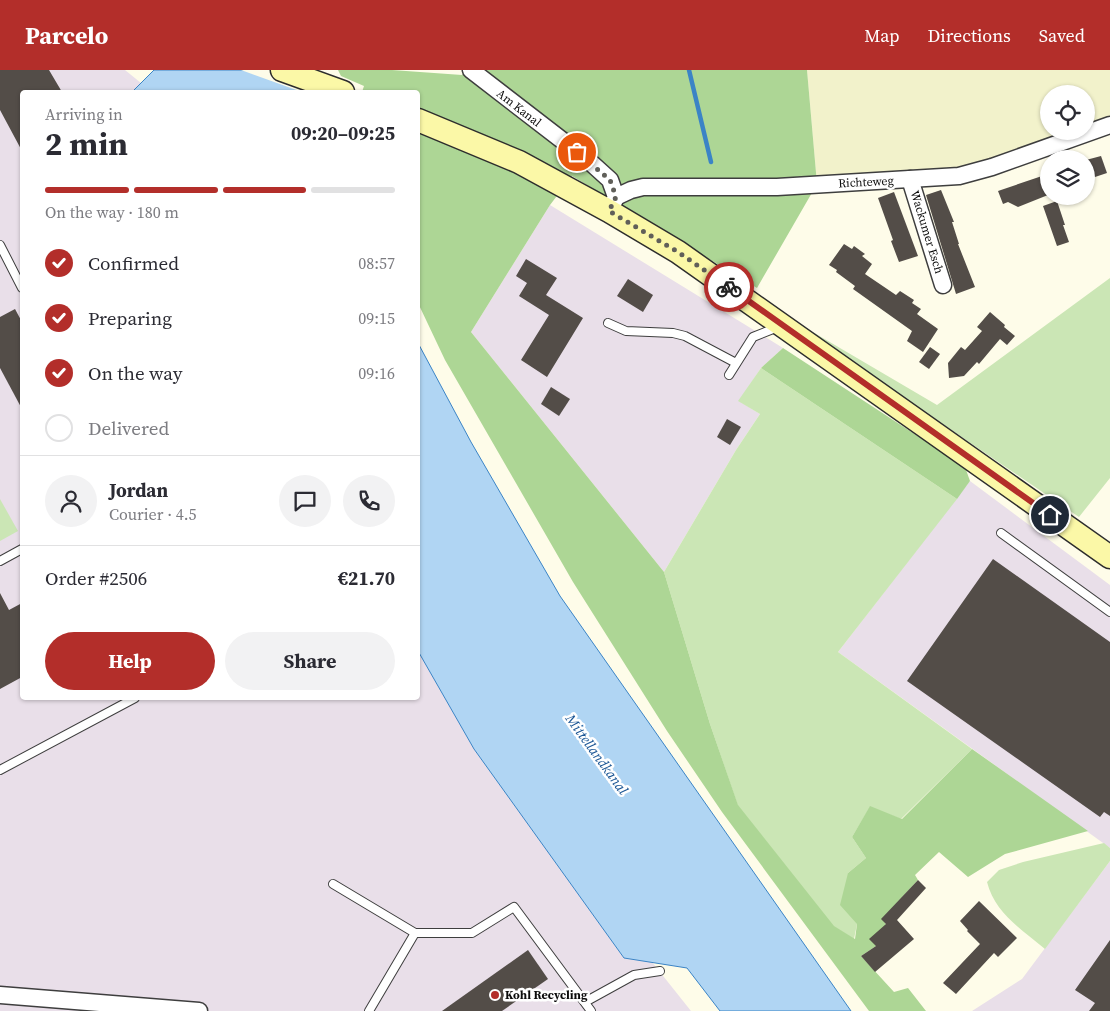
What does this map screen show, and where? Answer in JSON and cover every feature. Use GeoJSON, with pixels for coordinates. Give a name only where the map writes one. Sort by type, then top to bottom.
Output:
{"type":"FeatureCollection","features":[{"type":"Feature","properties":{"kind":"main road"},"geometry":{"type":"LineString","coordinates":[[282,70],[337,90]]}},
{"type":"Feature","properties":{"kind":"main road"},"geometry":{"type":"LineString","coordinates":[[420,121],[613,204],[1110,557]]}},
{"type":"Feature","properties":{"kind":"street","name":"Am Kanal"},"geometry":{"type":"LineString","coordinates":[[471,70],[589,161],[610,180],[613,204]]}},
{"type":"Feature","properties":{"kind":"street","name":"Richteweg"},"geometry":{"type":"LineString","coordinates":[[613,204],[631,190],[643,187],[777,187],[959,176],[992,167],[1110,125]]}},
{"type":"Feature","properties":{"kind":"street","name":"Wackumer Esch"},"geometry":{"type":"LineString","coordinates":[[910,179],[943,286]]}},
{"type":"Feature","properties":{"kind":"street"},"geometry":{"type":"LineString","coordinates":[[0,995],[199,1011]]}},
{"type":"Feature","properties":{"kind":"lane"},"geometry":{"type":"LineString","coordinates":[[0,245],[20,284]]}},
{"type":"Feature","properties":{"kind":"lane"},"geometry":{"type":"LineString","coordinates":[[608,323],[626,331],[673,333],[685,336],[736,363]]}},
{"type":"Feature","properties":{"kind":"lane"},"geometry":{"type":"LineString","coordinates":[[729,375],[753,337],[782,325]]}},
{"type":"Feature","properties":{"kind":"lane"},"geometry":{"type":"LineString","coordinates":[[1001,534],[1110,612]]}},
{"type":"Feature","properties":{"kind":"lane"},"geometry":{"type":"LineString","coordinates":[[0,561],[20,550]]}},
{"type":"Feature","properties":{"kind":"lane"},"geometry":{"type":"LineString","coordinates":[[0,770],[131,700]]}},
{"type":"Feature","properties":{"kind":"lane"},"geometry":{"type":"LineString","coordinates":[[333,884],[414,933],[472,933],[514,907],[591,1011]]}},
{"type":"Feature","properties":{"kind":"lane"},"geometry":{"type":"LineString","coordinates":[[369,1011],[414,933]]}},
{"type":"Feature","properties":{"kind":"lane"},"geometry":{"type":"LineString","coordinates":[[584,1002],[634,975],[660,971]]}},
{"type":"Feature","properties":{"kind":"shaded area"},"geometry":{"type":"Polygon","coordinates":[[[0,70],[125,70],[141,83],[134,90],[20,90],[20,700],[420,700],[420,654],[474,749],[624,958],[652,962],[691,1011],[0,1011],[0,70]]]}},
{"type":"Feature","properties":{"kind":"shaded area"},"geometry":{"type":"Polygon","coordinates":[[[550,205],[783,348],[761,368],[739,401],[760,414],[736,450],[664,572],[471,332],[550,205]]]}},
{"type":"Feature","properties":{"kind":"shaded area"},"geometry":{"type":"Polygon","coordinates":[[[970,481],[1110,585],[1110,848],[838,652],[970,481]]]}},
{"type":"Feature","properties":{"kind":"shaded area"},"geometry":{"type":"Polygon","coordinates":[[[1110,861],[1110,1011],[972,1011],[1022,979],[1110,861]]]}},
{"type":"Feature","properties":{"kind":"green space"},"geometry":{"type":"Polygon","coordinates":[[[338,70],[392,70],[462,75],[466,70],[807,70],[817,184],[757,288],[572,176],[550,205],[471,332],[664,572],[710,724],[738,805],[834,926],[855,939],[857,924],[840,905],[848,873],[866,858],[852,837],[870,806],[902,819],[972,749],[1088,831],[1005,854],[968,877],[939,852],[915,875],[918,880],[882,919],[886,924],[876,946],[861,956],[894,992],[908,988],[926,1011],[869,1011],[722,812],[667,731],[573,582],[445,360],[420,307],[420,90],[363,90],[364,86],[341,76],[338,70]]]}},
{"type":"Feature","properties":{"kind":"green space"},"geometry":{"type":"Polygon","coordinates":[[[807,70],[1110,70],[1110,125],[1095,130],[1095,85],[1040,85],[1040,140],[1068,140],[992,167],[817,184],[807,70]]]}},
{"type":"Feature","properties":{"kind":"green space"},"geometry":{"type":"Polygon","coordinates":[[[1110,278],[1110,478],[1079,517],[777,311],[937,405],[1110,278]]]}},
{"type":"Feature","properties":{"kind":"green space"},"geometry":{"type":"Polygon","coordinates":[[[783,348],[965,467],[970,481],[957,499],[761,368],[783,348]]]}},
{"type":"Feature","properties":{"kind":"green space"},"geometry":{"type":"Polygon","coordinates":[[[761,368],[957,499],[838,652],[972,749],[901,819],[870,807],[852,837],[866,858],[848,873],[857,924],[854,939],[833,926],[738,806],[710,724],[664,572],[736,450],[760,414],[738,401],[761,368]]]}},
{"type":"Feature","properties":{"kind":"green space"},"geometry":{"type":"Polygon","coordinates":[[[0,499],[18,531],[0,541],[0,499]]]}},
{"type":"Feature","properties":{"kind":"green space"},"geometry":{"type":"Polygon","coordinates":[[[1104,843],[1110,848],[1110,861],[1045,949],[1010,920],[996,903],[991,893],[987,882],[999,870],[1023,862],[1104,843]]]}},
{"type":"Feature","properties":{"kind":"water"},"geometry":{"type":"Polygon","coordinates":[[[154,70],[290,70],[299,90],[134,90],[154,70]]]}},
{"type":"Feature","properties":{"kind":"water","name":"Mittellandkanal"},"geometry":{"type":"Polygon","coordinates":[[[420,347],[471,442],[560,596],[851,1011],[720,1011],[687,968],[624,958],[474,749],[420,654],[420,347]]]}},
{"type":"Feature","properties":{"kind":"pier"},"geometry":{"type":"Polygon","coordinates":[[[241,70],[293,70],[301,90],[241,70]]]}},
{"type":"Feature","properties":{"kind":"building"},"geometry":{"type":"Polygon","coordinates":[[[0,70],[49,70],[61,90],[20,90],[20,147],[0,110],[0,70]]]}},
{"type":"Feature","properties":{"kind":"building"},"geometry":{"type":"Polygon","coordinates":[[[1101,156],[1107,173],[1095,177],[1095,158],[1101,156]]]}},
{"type":"Feature","properties":{"kind":"building"},"geometry":{"type":"Polygon","coordinates":[[[1040,177],[1040,198],[1018,207],[1008,202],[1003,204],[998,191],[1040,177]]]}},
{"type":"Feature","properties":{"kind":"building"},"geometry":{"type":"Polygon","coordinates":[[[941,190],[954,222],[952,222],[958,244],[975,287],[956,294],[926,195],[941,190]]]}},
{"type":"Feature","properties":{"kind":"building"},"geometry":{"type":"Polygon","coordinates":[[[894,192],[918,256],[899,262],[878,198],[894,192]]]}},
{"type":"Feature","properties":{"kind":"building"},"geometry":{"type":"Polygon","coordinates":[[[1058,205],[1069,242],[1057,246],[1043,206],[1058,205]]]}},
{"type":"Feature","properties":{"kind":"building"},"geometry":{"type":"Polygon","coordinates":[[[844,244],[852,249],[854,246],[865,254],[862,256],[872,264],[865,274],[896,295],[900,291],[914,300],[912,303],[921,309],[917,314],[938,329],[923,352],[907,341],[912,331],[853,289],[855,286],[829,265],[844,244]]]}},
{"type":"Feature","properties":{"kind":"building"},"geometry":{"type":"Polygon","coordinates":[[[526,259],[557,278],[546,295],[583,318],[547,377],[521,360],[549,315],[519,296],[527,283],[516,276],[526,259]]]}},
{"type":"Feature","properties":{"kind":"building"},"geometry":{"type":"Polygon","coordinates":[[[628,279],[653,295],[643,312],[617,296],[628,279]]]}},
{"type":"Feature","properties":{"kind":"building"},"geometry":{"type":"Polygon","coordinates":[[[15,309],[20,318],[20,405],[0,368],[0,317],[15,309]]]}},
{"type":"Feature","properties":{"kind":"building"},"geometry":{"type":"Polygon","coordinates":[[[990,312],[1015,336],[1007,345],[1000,339],[979,364],[977,362],[964,376],[949,378],[948,363],[961,347],[965,350],[982,331],[977,327],[990,312]]]}},
{"type":"Feature","properties":{"kind":"building"},"geometry":{"type":"Polygon","coordinates":[[[930,347],[940,354],[929,369],[919,362],[930,347]]]}},
{"type":"Feature","properties":{"kind":"building"},"geometry":{"type":"Polygon","coordinates":[[[551,387],[570,399],[559,416],[541,404],[551,387]]]}},
{"type":"Feature","properties":{"kind":"building"},"geometry":{"type":"Polygon","coordinates":[[[727,419],[741,427],[730,445],[717,437],[727,419]]]}},
{"type":"Feature","properties":{"kind":"building"},"geometry":{"type":"Polygon","coordinates":[[[993,559],[1110,642],[1110,816],[1104,812],[1100,817],[907,681],[993,559]]]}},
{"type":"Feature","properties":{"kind":"building"},"geometry":{"type":"Polygon","coordinates":[[[0,593],[9,610],[20,604],[20,678],[0,689],[0,593]]]}},
{"type":"Feature","properties":{"kind":"building"},"geometry":{"type":"Polygon","coordinates":[[[918,880],[926,888],[897,920],[914,939],[875,972],[861,956],[876,946],[869,939],[886,924],[881,919],[918,880]]]}},
{"type":"Feature","properties":{"kind":"building"},"geometry":{"type":"Polygon","coordinates":[[[979,901],[1017,938],[998,957],[994,953],[956,994],[943,983],[980,944],[960,921],[979,901]]]}},
{"type":"Feature","properties":{"kind":"building"},"geometry":{"type":"Polygon","coordinates":[[[1110,940],[1110,1011],[1089,1011],[1095,1003],[1075,990],[1110,940]]]}},
{"type":"Feature","properties":{"kind":"building","name":"Kohl Recycling"},"geometry":{"type":"Polygon","coordinates":[[[528,950],[548,979],[502,1011],[442,1011],[528,950]]]}},
{"type":"Feature","properties":{"kind":"waterway"},"geometry":{"type":"LineString","coordinates":[[689,70],[711,162]]}},
{"type":"Feature","properties":{"kind":"way so far"},"geometry":{"type":"LineString","coordinates":[[577,152],[610,180],[616,197],[609,211],[678,252],[729,287]]}},
{"type":"Feature","properties":{"kind":"place","name":"Kohl Recycling"},"geometry":{"type":"Point","coordinates":[495,995]}},
{"type":"Feature","properties":{"kind":"route"},"geometry":{"type":"LineString","coordinates":[[729,287],[1050,515]]}}]}
